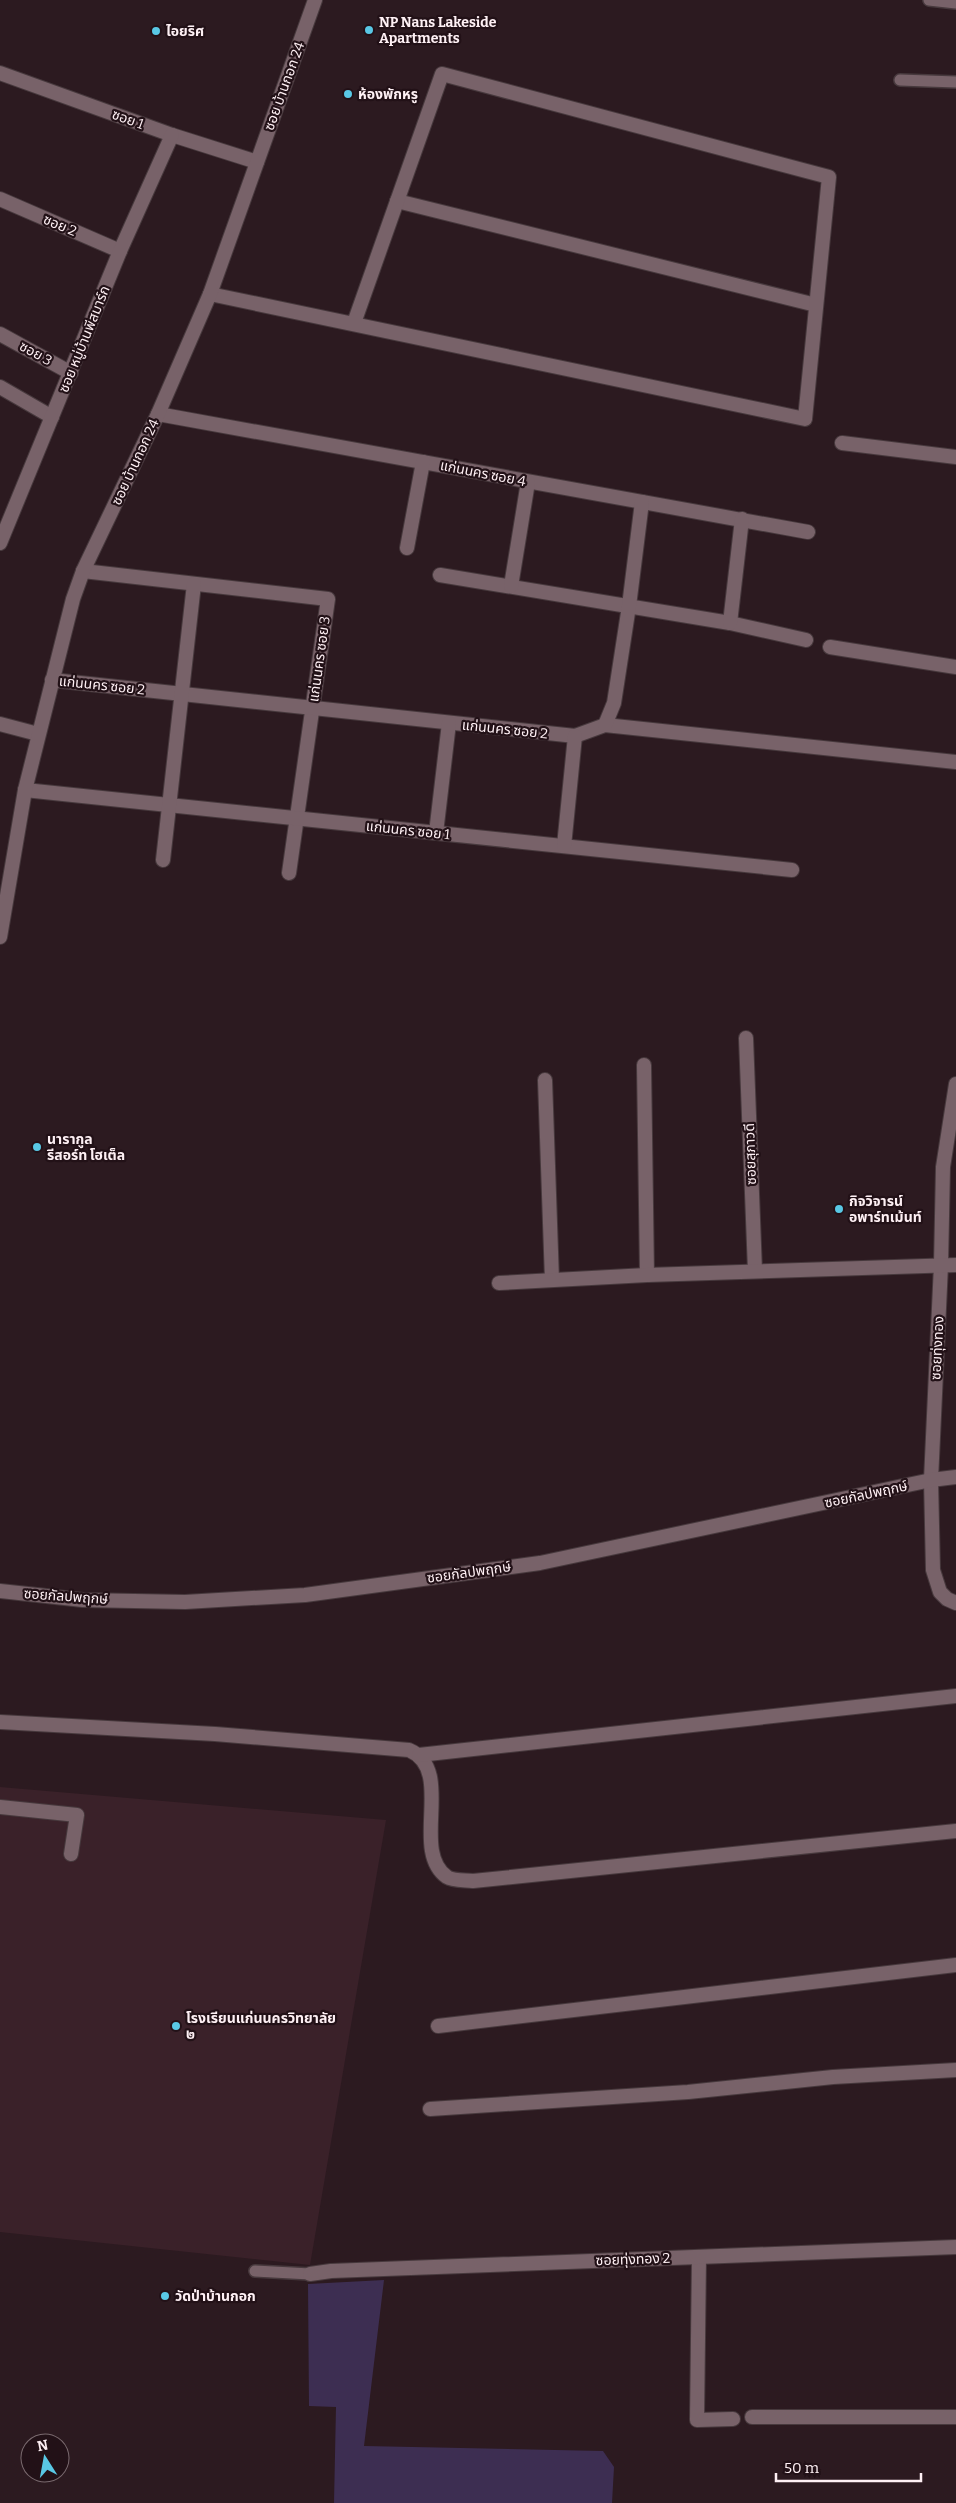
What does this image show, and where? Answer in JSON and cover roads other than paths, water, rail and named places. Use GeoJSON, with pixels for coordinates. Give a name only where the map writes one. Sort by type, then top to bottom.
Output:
{"type":"FeatureCollection","features":[{"type":"Feature","properties":{"kind":"street","name":"ซอย บ้านกอก 24"},"geometry":{"type":"LineString","coordinates":[[0,937],[25,790],[73,599],[83,571],[158,414],[210,294],[315,0]]}},
{"type":"Feature","properties":{"kind":"street","name":"ซอย 1"},"geometry":{"type":"LineString","coordinates":[[0,73],[172,135],[257,162]]}},
{"type":"Feature","properties":{"kind":"street"},"geometry":{"type":"LineString","coordinates":[[210,294],[805,419],[829,177],[442,74],[354,323]]}},
{"type":"Feature","properties":{"kind":"street","name":"ซอย หมู่บ้านพีสมาร์ก"},"geometry":{"type":"LineString","coordinates":[[0,543],[5,517],[71,373],[120,251],[172,135]]}},
{"type":"Feature","properties":{"kind":"street","name":"ซอย 2"},"geometry":{"type":"LineString","coordinates":[[0,199],[120,251]]}},
{"type":"Feature","properties":{"kind":"street"},"geometry":{"type":"LineString","coordinates":[[397,201],[816,305]]}},
{"type":"Feature","properties":{"kind":"street","name":"ซอย 3"},"geometry":{"type":"LineString","coordinates":[[0,334],[71,373]]}},
{"type":"Feature","properties":{"kind":"street"},"geometry":{"type":"LineString","coordinates":[[0,387],[52,416]]}},
{"type":"Feature","properties":{"kind":"street","name":"แก่นนคร ซอย 4"},"geometry":{"type":"LineString","coordinates":[[158,414],[808,532]]}},
{"type":"Feature","properties":{"kind":"street"},"geometry":{"type":"LineString","coordinates":[[842,443],[956,457]]}},
{"type":"Feature","properties":{"kind":"street"},"geometry":{"type":"LineString","coordinates":[[407,548],[423,462]]}},
{"type":"Feature","properties":{"kind":"street"},"geometry":{"type":"LineString","coordinates":[[510,586],[528,482]]}},
{"type":"Feature","properties":{"kind":"street"},"geometry":{"type":"LineString","coordinates":[[605,725],[614,703],[642,502]]}},
{"type":"Feature","properties":{"kind":"street"},"geometry":{"type":"LineString","coordinates":[[730,623],[742,519]]}},
{"type":"Feature","properties":{"kind":"street","name":"แก่นนคร ซอย 3"},"geometry":{"type":"LineString","coordinates":[[83,571],[328,599],[290,873]]}},
{"type":"Feature","properties":{"kind":"street"},"geometry":{"type":"LineString","coordinates":[[440,575],[730,623],[806,640]]}},
{"type":"Feature","properties":{"kind":"street"},"geometry":{"type":"LineString","coordinates":[[164,860],[194,584]]}},
{"type":"Feature","properties":{"kind":"street"},"geometry":{"type":"LineString","coordinates":[[830,647],[956,667]]}},
{"type":"Feature","properties":{"kind":"street","name":"แก่นนคร ซอย 2"},"geometry":{"type":"LineString","coordinates":[[52,680],[575,736],[605,725],[956,762]]}},
{"type":"Feature","properties":{"kind":"street"},"geometry":{"type":"LineString","coordinates":[[436,833],[449,723]]}},
{"type":"Feature","properties":{"kind":"street"},"geometry":{"type":"LineString","coordinates":[[0,724],[38,734]]}},
{"type":"Feature","properties":{"kind":"street"},"geometry":{"type":"LineString","coordinates":[[564,846],[575,736]]}},
{"type":"Feature","properties":{"kind":"street","name":"แก่นนคร ซอย 1"},"geometry":{"type":"LineString","coordinates":[[25,790],[792,870]]}},
{"type":"Feature","properties":{"kind":"street","name":"ซอยสุภาวดี"},"geometry":{"type":"LineString","coordinates":[[746,1038],[755,1271]]}},
{"type":"Feature","properties":{"kind":"street"},"geometry":{"type":"LineString","coordinates":[[644,1065],[648,1275]]}},
{"type":"Feature","properties":{"kind":"street"},"geometry":{"type":"LineString","coordinates":[[544,1080],[552,1280]]}},
{"type":"Feature","properties":{"kind":"street","name":"ซอยทุ่งทอง"},"geometry":{"type":"LineString","coordinates":[[956,1084],[943,1167],[941,1265],[931,1480],[933,1570],[940,1592],[947,1599],[956,1603]]}},
{"type":"Feature","properties":{"kind":"street"},"geometry":{"type":"LineString","coordinates":[[499,1283],[648,1275],[956,1265]]}},
{"type":"Feature","properties":{"kind":"street","name":"ซอยกัลปพฤกษ์"},"geometry":{"type":"LineString","coordinates":[[0,1591],[83,1600],[175,1601],[305,1595],[540,1563],[931,1480],[956,1477]]}},
{"type":"Feature","properties":{"kind":"street"},"geometry":{"type":"LineString","coordinates":[[0,1722],[214,1734],[409,1750],[419,1754],[956,1696]]}},
{"type":"Feature","properties":{"kind":"street"},"geometry":{"type":"LineString","coordinates":[[419,1754],[427,1766],[431,1781],[432,1852],[437,1867],[448,1878],[473,1881],[956,1831]]}},
{"type":"Feature","properties":{"kind":"street"},"geometry":{"type":"LineString","coordinates":[[0,1807],[77,1815],[71,1854]]}},
{"type":"Feature","properties":{"kind":"street"},"geometry":{"type":"LineString","coordinates":[[438,2026],[956,1965]]}},
{"type":"Feature","properties":{"kind":"street"},"geometry":{"type":"LineString","coordinates":[[430,2109],[688,2092],[833,2077],[956,2070]]}},
{"type":"Feature","properties":{"kind":"street","name":"ซอยทุ่งทอง 2"},"geometry":{"type":"LineString","coordinates":[[310,2274],[331,2271],[956,2247]]}},
{"type":"Feature","properties":{"kind":"street"},"geometry":{"type":"LineString","coordinates":[[699,2257],[697,2420],[733,2418]]}},
{"type":"Feature","properties":{"kind":"street"},"geometry":{"type":"LineString","coordinates":[[752,2417],[956,2417]]}},
{"type":"Feature","properties":{"kind":"lane"},"geometry":{"type":"LineString","coordinates":[[929,0],[956,3]]}},
{"type":"Feature","properties":{"kind":"lane"},"geometry":{"type":"LineString","coordinates":[[900,80],[956,82]]}},
{"type":"Feature","properties":{"kind":"lane"},"geometry":{"type":"LineString","coordinates":[[255,2271],[310,2274]]}},
{"type":"Feature","properties":{"kind":"place","name":"NP Nans Lakeside Apartments"},"geometry":{"type":"Point","coordinates":[369,30]}},
{"type":"Feature","properties":{"kind":"place","name":"ไอยริศ"},"geometry":{"type":"Point","coordinates":[156,31]}},
{"type":"Feature","properties":{"kind":"place","name":"ห้องพักหรู"},"geometry":{"type":"Point","coordinates":[348,94]}},
{"type":"Feature","properties":{"kind":"place","name":"นารากูล รีสอร์ท โฮเต็ล"},"geometry":{"type":"Point","coordinates":[37,1147]}},
{"type":"Feature","properties":{"kind":"place","name":"กิจวิจารน์ อพาร์ทเม้นท์"},"geometry":{"type":"Point","coordinates":[839,1209]}},
{"type":"Feature","properties":{"kind":"place","name":"โรงเรียนแก่นนครวิทยาลัย ๒"},"geometry":{"type":"Point","coordinates":[176,2026]}},
{"type":"Feature","properties":{"kind":"place","name":"วัดป่าบ้านกอก"},"geometry":{"type":"Point","coordinates":[165,2296]}}]}
